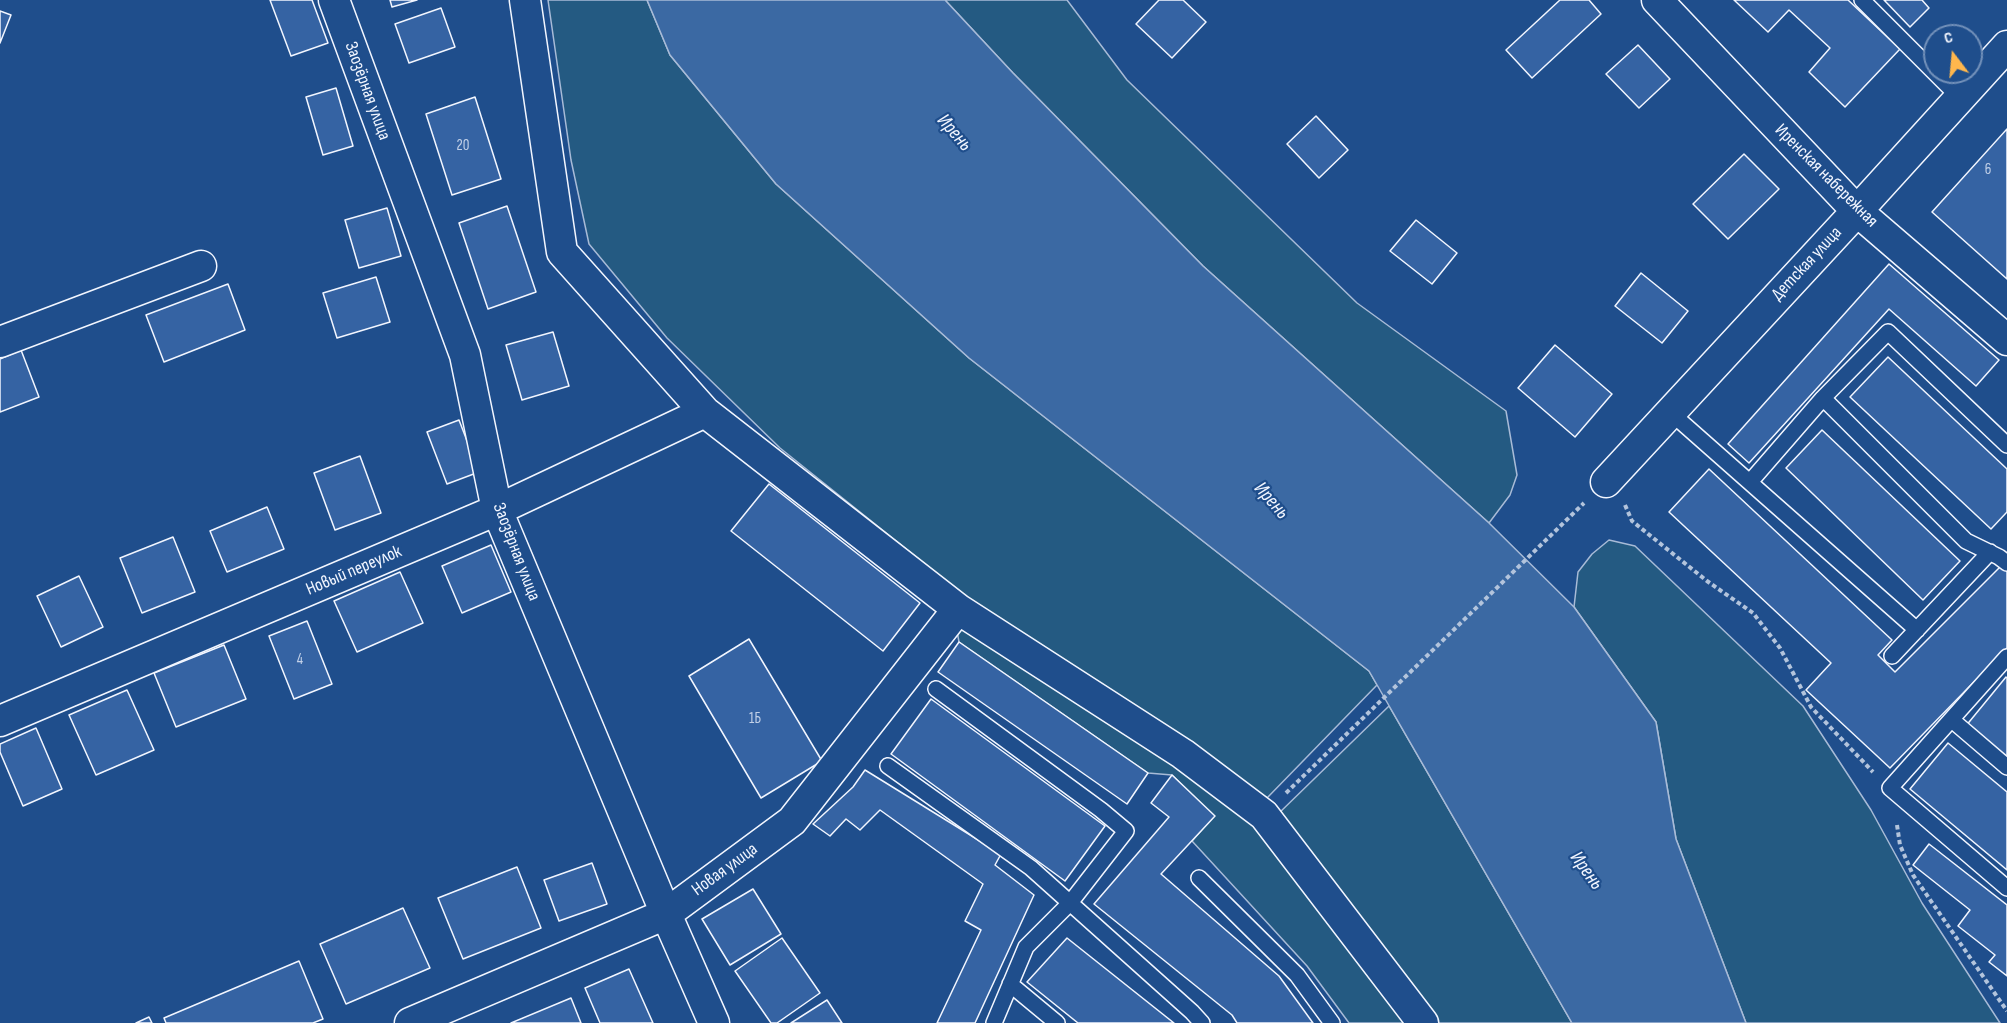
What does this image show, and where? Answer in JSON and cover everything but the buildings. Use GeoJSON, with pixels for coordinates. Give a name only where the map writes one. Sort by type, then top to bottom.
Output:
{"type":"FeatureCollection","features":[{"type":"Feature","properties":{"kind":"street","name":"Заозёрная улица"},"geometry":{"type":"LineString","coordinates":[[334,0],[465,355],[497,510],[714,1023]]}},
{"type":"Feature","properties":{"kind":"street"},"geometry":{"type":"LineString","coordinates":[[525,0],[562,252],[705,412],[958,609],[1183,754],[1263,815],[1423,1023]]}},
{"type":"Feature","properties":{"kind":"street","name":"Иренская набережная"},"geometry":{"type":"LineString","coordinates":[[1657,0],[1857,211],[2007,340]]}},
{"type":"Feature","properties":{"kind":"street","name":"Детская улица"},"geometry":{"type":"LineString","coordinates":[[1609,478],[1857,211],[2007,45]]}},
{"type":"Feature","properties":{"kind":"street"},"geometry":{"type":"LineString","coordinates":[[0,342],[201,266]]}},
{"type":"Feature","properties":{"kind":"street","name":"Новый переулок"},"geometry":{"type":"LineString","coordinates":[[0,721],[497,510],[705,412]]}},
{"type":"Feature","properties":{"kind":"street","name":"Новая улица"},"geometry":{"type":"LineString","coordinates":[[410,1023],[666,914],[792,821],[958,609]]}},
{"type":"Feature","properties":{"kind":"lane"},"geometry":{"type":"LineString","coordinates":[[1862,0],[1960,98]]}},
{"type":"Feature","properties":{"kind":"lane"},"geometry":{"type":"LineString","coordinates":[[1750,483],[1823,398],[1888,332],[2007,445]]}},
{"type":"Feature","properties":{"kind":"lane"},"geometry":{"type":"LineString","coordinates":[[1823,398],[1966,541],[2007,563]]}},
{"type":"Feature","properties":{"kind":"lane"},"geometry":{"type":"LineString","coordinates":[[1670,412],[1917,630]]}},
{"type":"Feature","properties":{"kind":"lane"},"geometry":{"type":"LineString","coordinates":[[1892,656],[1990,552]]}},
{"type":"Feature","properties":{"kind":"lane"},"geometry":{"type":"LineString","coordinates":[[2007,657],[1890,788],[2007,888]]}},
{"type":"Feature","properties":{"kind":"lane"},"geometry":{"type":"LineString","coordinates":[[936,689],[1101,810],[1126,831],[1070,903],[1026,947],[994,1023]]}},
{"type":"Feature","properties":{"kind":"lane"},"geometry":{"type":"LineString","coordinates":[[1952,720],[2007,767]]}},
{"type":"Feature","properties":{"kind":"lane"},"geometry":{"type":"LineString","coordinates":[[888,766],[1031,868],[1202,1023]]}},
{"type":"Feature","properties":{"kind":"lane"},"geometry":{"type":"LineString","coordinates":[[1199,878],[1297,975],[1332,1023]]}},
{"type":"Feature","properties":{"kind":"lane"},"geometry":{"type":"LineString","coordinates":[[1010,984],[1056,1023]]}},
{"type":"Feature","properties":{"kind":"path"},"geometry":{"type":"LineString","coordinates":[[1263,815],[1609,478],[1632,521],[1707,581],[1752,613],[1780,648],[1810,707],[1890,788],[1900,845],[1913,875],[2007,1011]]}},
{"type":"Feature","properties":{"kind":"shaded area"},"geometry":{"type":"Polygon","coordinates":[[[548,0],[647,0],[670,55],[776,184],[969,358],[1369,671],[1377,685],[1267,798],[1000,624],[780,448],[667,338],[589,244],[571,160],[548,0]]]}},
{"type":"Feature","properties":{"kind":"shaded area"},"geometry":{"type":"Polygon","coordinates":[[[945,0],[1067,0],[1127,80],[1357,303],[1506,411],[1517,475],[1510,495],[1489,523],[1203,266],[1013,73],[945,0]]]}},
{"type":"Feature","properties":{"kind":"shaded area"},"geometry":{"type":"Polygon","coordinates":[[[1609,540],[1635,546],[1803,706],[1871,810],[1922,903],[2000,1023],[1746,1023],[1676,839],[1656,722],[1574,607],[1578,572],[1592,554],[1609,540]]]}},
{"type":"Feature","properties":{"kind":"shaded area"},"geometry":{"type":"Polygon","coordinates":[[[965,622],[1261,823],[1416,1023],[1349,1023],[1307,966],[1192,841],[1214,816],[1172,775],[1148,773],[959,642],[957,631],[965,622]]]}},
{"type":"Feature","properties":{"kind":"shaded area"},"geometry":{"type":"Polygon","coordinates":[[[1389,706],[1572,1023],[1439,1023],[1276,816],[1389,706]]]}},
{"type":"Feature","properties":{"kind":"water","name":"Ирень"},"geometry":{"type":"Polygon","coordinates":[[[647,0],[945,0],[1013,73],[1203,266],[1489,523],[1574,607],[1656,722],[1676,839],[1746,1023],[1572,1023],[1369,671],[969,358],[776,184],[670,55],[647,0]]]}}]}
